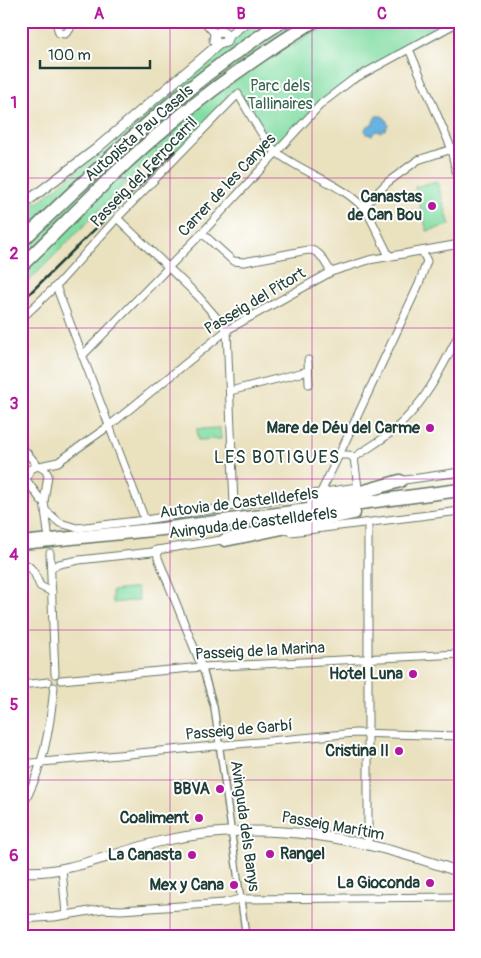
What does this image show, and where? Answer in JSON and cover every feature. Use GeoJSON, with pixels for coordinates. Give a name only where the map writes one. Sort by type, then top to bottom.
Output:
{"type":"FeatureCollection","features":[{"type":"Feature","properties":{"kind":"highway","name":"Autopista Pau Casals"},"geometry":{"type":"LineString","coordinates":[[21,242],[106,160],[170,103],[224,61],[283,21]]}},
{"type":"Feature","properties":{"kind":"highway","name":"Autopista Pau Casals"},"geometry":{"type":"LineString","coordinates":[[21,266],[100,188],[167,126],[226,79],[314,21]]}},
{"type":"Feature","properties":{"kind":"highway"},"geometry":{"type":"LineString","coordinates":[[252,517],[365,491],[400,480]]}},
{"type":"Feature","properties":{"kind":"highway","name":"Autovia de Castelldefels"},"geometry":{"type":"LineString","coordinates":[[21,543],[162,529],[460,490]]}},
{"type":"Feature","properties":{"kind":"highway","name":"Autovia de Castelldefels"},"geometry":{"type":"LineString","coordinates":[[21,550],[164,536],[460,498]]}},
{"type":"Feature","properties":{"kind":"highway"},"geometry":{"type":"LineString","coordinates":[[225,540],[358,512]]}},
{"type":"Feature","properties":{"kind":"street"},"geometry":{"type":"LineString","coordinates":[[66,23],[77,21]]}},
{"type":"Feature","properties":{"kind":"street"},"geometry":{"type":"LineString","coordinates":[[204,21],[216,34]]}},
{"type":"Feature","properties":{"kind":"street"},"geometry":{"type":"LineString","coordinates":[[21,206],[96,149],[219,44],[226,42],[228,37],[247,21]]}},
{"type":"Feature","properties":{"kind":"street","name":"Carrer de les Canyes"},"geometry":{"type":"LineString","coordinates":[[82,356],[202,233],[322,103],[352,80],[460,21]]}},
{"type":"Feature","properties":{"kind":"street"},"geometry":{"type":"LineString","coordinates":[[219,44],[214,40],[216,34],[222,31],[228,37]]}},
{"type":"Feature","properties":{"kind":"street"},"geometry":{"type":"LineString","coordinates":[[409,49],[452,150],[460,188]]}},
{"type":"Feature","properties":{"kind":"street","name":"Passeig del Ferrocarril"},"geometry":{"type":"LineString","coordinates":[[21,319],[56,286],[117,218],[238,94],[276,152]]}},
{"type":"Feature","properties":{"kind":"street"},"geometry":{"type":"LineString","coordinates":[[364,207],[389,182],[418,160],[452,150]]}},
{"type":"Feature","properties":{"kind":"street"},"geometry":{"type":"LineString","coordinates":[[276,152],[348,195],[364,207],[389,256]]}},
{"type":"Feature","properties":{"kind":"street"},"geometry":{"type":"LineString","coordinates":[[117,218],[198,296],[227,330],[234,505]]}},
{"type":"Feature","properties":{"kind":"street"},"geometry":{"type":"LineString","coordinates":[[202,233],[233,262],[244,262],[314,250],[321,255],[331,272]]}},
{"type":"Feature","properties":{"kind":"street","name":"Passeig del Pitort"},"geometry":{"type":"LineString","coordinates":[[39,467],[58,462],[109,426],[227,330],[331,272],[369,260],[460,244]]}},
{"type":"Feature","properties":{"kind":"street"},"geometry":{"type":"LineString","coordinates":[[321,492],[419,284],[427,261],[435,249]]}},
{"type":"Feature","properties":{"kind":"street"},"geometry":{"type":"LineString","coordinates":[[422,251],[427,261]]}},
{"type":"Feature","properties":{"kind":"street"},"geometry":{"type":"LineString","coordinates":[[56,286],[145,520]]}},
{"type":"Feature","properties":{"kind":"street"},"geometry":{"type":"LineString","coordinates":[[354,458],[396,429],[420,402],[460,332]]}},
{"type":"Feature","properties":{"kind":"street"},"geometry":{"type":"LineString","coordinates":[[308,360],[309,384]]}},
{"type":"Feature","properties":{"kind":"street"},"geometry":{"type":"LineString","coordinates":[[230,391],[308,371]]}},
{"type":"Feature","properties":{"kind":"street"},"geometry":{"type":"LineString","coordinates":[[21,446],[39,467],[45,470],[47,479],[44,502],[48,532]]}},
{"type":"Feature","properties":{"kind":"street"},"geometry":{"type":"LineString","coordinates":[[26,453],[25,477],[44,502]]}},
{"type":"Feature","properties":{"kind":"street"},"geometry":{"type":"LineString","coordinates":[[338,455],[348,455],[354,458]]}},
{"type":"Feature","properties":{"kind":"street"},"geometry":{"type":"LineString","coordinates":[[354,458],[358,487]]}},
{"type":"Feature","properties":{"kind":"street"},"geometry":{"type":"LineString","coordinates":[[32,486],[41,487],[58,462]]}},
{"type":"Feature","properties":{"kind":"street"},"geometry":{"type":"LineString","coordinates":[[25,477],[31,468],[39,467]]}},
{"type":"Feature","properties":{"kind":"street","name":"Avinguda de Castelldefels"},"geometry":{"type":"LineString","coordinates":[[46,511],[60,523],[77,528],[145,520],[460,472]]}},
{"type":"Feature","properties":{"kind":"street","name":"Avinguda de Castelldefels"},"geometry":{"type":"LineString","coordinates":[[51,568],[59,564],[79,560],[460,511]]}},
{"type":"Feature","properties":{"kind":"street"},"geometry":{"type":"LineString","coordinates":[[368,523],[368,844]]}},
{"type":"Feature","properties":{"kind":"street","name":"Avinguda dels Banys"},"geometry":{"type":"LineString","coordinates":[[157,550],[196,656],[199,658],[214,707],[246,937]]}},
{"type":"Feature","properties":{"kind":"street"},"geometry":{"type":"LineString","coordinates":[[50,553],[55,674]]}},
{"type":"Feature","properties":{"kind":"street"},"geometry":{"type":"LineString","coordinates":[[21,562],[34,571],[40,586],[52,592]]}},
{"type":"Feature","properties":{"kind":"street"},"geometry":{"type":"LineString","coordinates":[[460,573],[460,666]]}},
{"type":"Feature","properties":{"kind":"street","name":"Passeig de la Marina"},"geometry":{"type":"LineString","coordinates":[[61,680],[202,668],[460,654]]}},
{"type":"Feature","properties":{"kind":"street"},"geometry":{"type":"LineString","coordinates":[[48,682],[49,676],[59,675],[61,680],[59,686],[54,687]]}},
{"type":"Feature","properties":{"kind":"street"},"geometry":{"type":"LineString","coordinates":[[21,684],[48,682],[54,687]]}},
{"type":"Feature","properties":{"kind":"street"},"geometry":{"type":"LineString","coordinates":[[21,808],[30,793],[46,746],[54,687]]}},
{"type":"Feature","properties":{"kind":"street","name":"Passeig de Garbí"},"geometry":{"type":"LineString","coordinates":[[21,764],[368,733],[460,736]]}},
{"type":"Feature","properties":{"kind":"street","name":"Passeig Marítim"},"geometry":{"type":"LineString","coordinates":[[21,877],[162,841],[232,830],[272,830],[311,834],[368,844],[460,872]]}},
{"type":"Feature","properties":{"kind":"street"},"geometry":{"type":"LineString","coordinates":[[62,868],[66,914]]}},
{"type":"Feature","properties":{"kind":"street","name":"Passeig Marítim"},"geometry":{"type":"LineString","coordinates":[[21,871],[52,870]]}},
{"type":"Feature","properties":{"kind":"street"},"geometry":{"type":"LineString","coordinates":[[460,881],[460,888]]}},
{"type":"Feature","properties":{"kind":"street"},"geometry":{"type":"LineString","coordinates":[[21,919],[54,917],[102,909],[224,903],[240,899],[460,897]]}},
{"type":"Feature","properties":{"kind":"green space","name":"Parc dels Tallinaires"},"geometry":{"type":"Polygon","coordinates":[[[256,21],[332,21],[292,47],[335,21],[460,21],[373,68],[322,103],[276,152],[238,94],[175,155],[163,146],[21,289],[21,197],[27,192],[38,203],[256,21]]]}},
{"type":"Feature","properties":{"kind":"green space","name":"Canastas de Can Bou"},"geometry":{"type":"Polygon","coordinates":[[[437,181],[450,225],[427,231],[415,187],[437,181]]]}},
{"type":"Feature","properties":{"kind":"green space"},"geometry":{"type":"Polygon","coordinates":[[[220,428],[221,439],[198,440],[197,429],[220,428]]]}},
{"type":"Feature","properties":{"kind":"green space"},"geometry":{"type":"Polygon","coordinates":[[[137,588],[139,600],[113,603],[112,591],[137,588]]]}},
{"type":"Feature","properties":{"kind":"water"},"geometry":{"type":"Polygon","coordinates":[[[376,116],[382,116],[386,119],[388,125],[386,129],[380,132],[376,131],[372,135],[367,134],[366,127],[372,124],[376,116]]]}},
{"type":"Feature","properties":{"kind":"railway"},"geometry":{"type":"LineString","coordinates":[[21,302],[175,150]]}},
{"type":"Feature","properties":{"kind":"place","name":"Canastas de Can Bou"},"geometry":{"type":"Point","coordinates":[432,206]}},
{"type":"Feature","properties":{"kind":"place","name":"Mare de Déu del Carme"},"geometry":{"type":"Point","coordinates":[430,428]}},
{"type":"Feature","properties":{"kind":"place","name":"Hotel Luna"},"geometry":{"type":"Point","coordinates":[413,674]}},
{"type":"Feature","properties":{"kind":"place","name":"Cristina II"},"geometry":{"type":"Point","coordinates":[399,751]}},
{"type":"Feature","properties":{"kind":"place","name":"BBVA"},"geometry":{"type":"Point","coordinates":[220,789]}},
{"type":"Feature","properties":{"kind":"place","name":"Coaliment"},"geometry":{"type":"Point","coordinates":[199,818]}},
{"type":"Feature","properties":{"kind":"place","name":"Rangel"},"geometry":{"type":"Point","coordinates":[270,854]}},
{"type":"Feature","properties":{"kind":"place","name":"La Canasta"},"geometry":{"type":"Point","coordinates":[192,855]}},
{"type":"Feature","properties":{"kind":"place","name":"La Gioconda"},"geometry":{"type":"Point","coordinates":[430,883]}},
{"type":"Feature","properties":{"kind":"place","name":"Mex y Cana"},"geometry":{"type":"Point","coordinates":[234,885]}},
{"type":"Feature","properties":{"kind":"district","name":"LES BOTIGUES"},"geometry":{"type":"Point","coordinates":[277,457]}}]}
